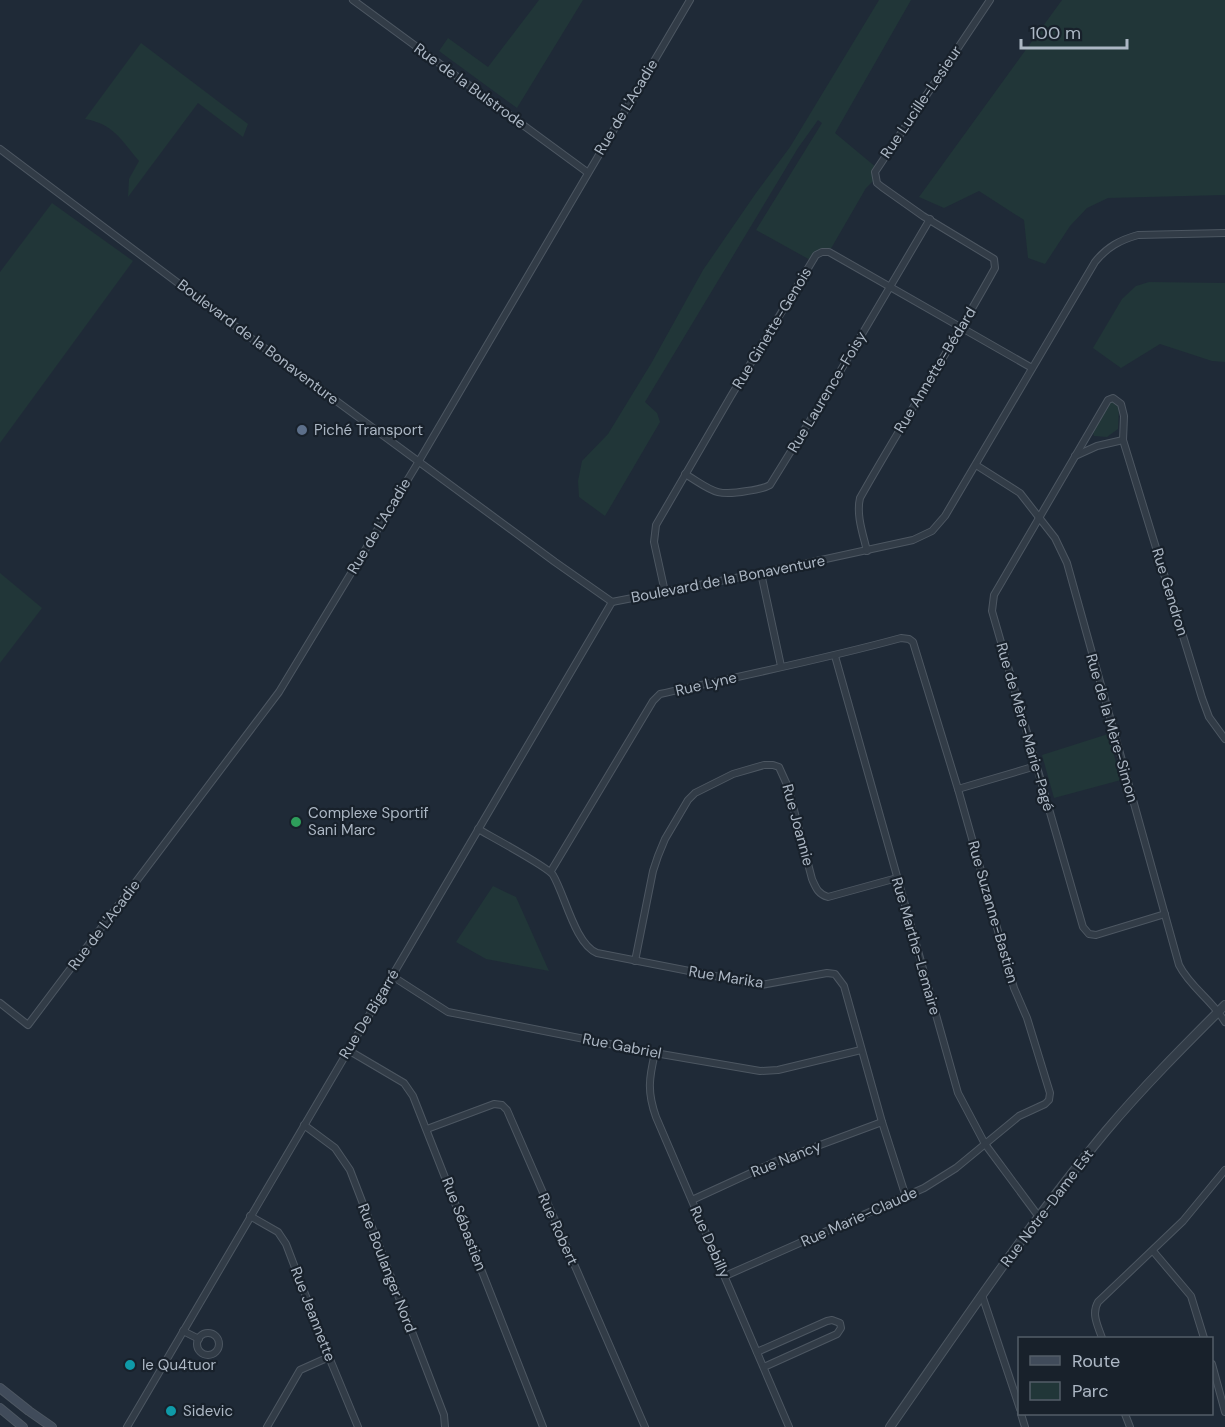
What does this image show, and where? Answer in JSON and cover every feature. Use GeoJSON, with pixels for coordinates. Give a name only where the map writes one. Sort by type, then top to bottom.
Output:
{"type":"FeatureCollection","features":[{"type":"Feature","properties":{"kind":"main road"},"geometry":{"type":"LineString","coordinates":[[0,1388],[52,1427]]}},
{"type":"Feature","properties":{"kind":"main road"},"geometry":{"type":"LineString","coordinates":[[0,1408],[23,1427]]}},
{"type":"Feature","properties":{"kind":"street","name":"Rue de la Bulstrode"},"geometry":{"type":"LineString","coordinates":[[353,0],[587,172]]}},
{"type":"Feature","properties":{"kind":"street","name":"Rue de L'Acadie"},"geometry":{"type":"LineString","coordinates":[[0,1003],[28,1025],[279,692],[419,461],[690,0]]}},
{"type":"Feature","properties":{"kind":"street","name":"Rue Lucille-Lesieur"},"geometry":{"type":"LineString","coordinates":[[930,219],[877,183],[875,172],[990,0]]}},
{"type":"Feature","properties":{"kind":"street","name":"Boulevard de la Bonaventure"},"geometry":{"type":"LineString","coordinates":[[0,149],[259,344],[612,602],[867,551],[913,540],[932,531],[945,516],[976,465],[1095,262],[1109,247],[1125,238],[1138,235],[1225,233]]}},
{"type":"Feature","properties":{"kind":"street","name":"Rue Laurence-Foisy"},"geometry":{"type":"LineString","coordinates":[[685,474],[717,493],[726,495],[770,485],[930,219]]}},
{"type":"Feature","properties":{"kind":"street","name":"Rue Annette-Bédard"},"geometry":{"type":"LineString","coordinates":[[867,551],[859,518],[860,498],[894,438],[962,329],[995,268],[994,259],[930,219]]}},
{"type":"Feature","properties":{"kind":"street","name":"Rue Ginette-Genois"},"geometry":{"type":"LineString","coordinates":[[665,592],[654,534],[656,525],[816,255],[829,252],[1032,368]]}},
{"type":"Feature","properties":{"kind":"street","name":"Rue de Mère-Marie-Pagé"},"geometry":{"type":"LineString","coordinates":[[1124,440],[1124,416],[1121,404],[1113,398],[1108,400],[1075,456],[994,595],[992,604],[1083,927],[1089,934],[1096,935],[1165,914]]}},
{"type":"Feature","properties":{"kind":"street"},"geometry":{"type":"LineString","coordinates":[[1075,456],[1097,446],[1124,440]]}},
{"type":"Feature","properties":{"kind":"street","name":"Rue Gendron"},"geometry":{"type":"LineString","coordinates":[[1124,440],[1202,698],[1209,717],[1225,739]]}},
{"type":"Feature","properties":{"kind":"street","name":"Rue de la Mère-Simon"},"geometry":{"type":"LineString","coordinates":[[976,465],[1020,493],[1040,517],[1067,563],[1179,965],[1183,973],[1222,1008],[1225,1022]]}},
{"type":"Feature","properties":{"kind":"street"},"geometry":{"type":"LineString","coordinates":[[761,573],[781,666]]}},
{"type":"Feature","properties":{"kind":"street","name":"Rue De Bigarré"},"geometry":{"type":"LineString","coordinates":[[127,1427],[612,602]]}},
{"type":"Feature","properties":{"kind":"street","name":"Rue Lyne"},"geometry":{"type":"LineString","coordinates":[[551,871],[652,701],[660,694],[835,656],[901,638],[909,639],[916,648]]}},
{"type":"Feature","properties":{"kind":"street","name":"Rue Suzanne-Bastien"},"geometry":{"type":"LineString","coordinates":[[916,648],[1014,988],[1027,1018],[1050,1093],[1049,1100],[1045,1104],[1019,1116],[985,1144]]}},
{"type":"Feature","properties":{"kind":"street","name":"Rue Marthe-Lemaire"},"geometry":{"type":"LineString","coordinates":[[835,656],[958,1092],[985,1144],[1039,1217]]}},
{"type":"Feature","properties":{"kind":"street","name":"Rue Joannie"},"geometry":{"type":"LineString","coordinates":[[635,961],[653,871],[665,839],[688,800],[695,793],[733,774],[765,765],[779,767],[788,787],[812,879],[817,891],[822,895],[828,897],[897,878]]}},
{"type":"Feature","properties":{"kind":"street"},"geometry":{"type":"LineString","coordinates":[[958,789],[1036,766]]}},
{"type":"Feature","properties":{"kind":"street"},"geometry":{"type":"LineString","coordinates":[[478,829],[551,871]]}},
{"type":"Feature","properties":{"kind":"street","name":"Rue Marika"},"geometry":{"type":"LineString","coordinates":[[551,871],[587,946],[597,953],[761,985],[827,973],[835,974],[844,986],[882,1122],[906,1197]]}},
{"type":"Feature","properties":{"kind":"street","name":"Rue Gabriel"},"geometry":{"type":"LineString","coordinates":[[392,976],[448,1012],[655,1053],[767,1071],[861,1050]]}},
{"type":"Feature","properties":{"kind":"street","name":"Rue Notre-Dame Est"},"geometry":{"type":"LineString","coordinates":[[890,1427],[982,1294],[1114,1122],[1222,1008]]}},
{"type":"Feature","properties":{"kind":"street","name":"Rue Sébastien"},"geometry":{"type":"LineString","coordinates":[[348,1050],[409,1088],[543,1427]]}},
{"type":"Feature","properties":{"kind":"street","name":"Rue Debilly"},"geometry":{"type":"LineString","coordinates":[[655,1053],[648,1081],[650,1099],[789,1427]]}},
{"type":"Feature","properties":{"kind":"street","name":"Rue Robert"},"geometry":{"type":"LineString","coordinates":[[427,1129],[495,1104],[502,1105],[507,1110],[645,1427]]}},
{"type":"Feature","properties":{"kind":"street","name":"Rue Nancy"},"geometry":{"type":"LineString","coordinates":[[692,1200],[777,1161],[882,1122]]}},
{"type":"Feature","properties":{"kind":"street","name":"Rue Boulanger Nord"},"geometry":{"type":"LineString","coordinates":[[304,1125],[335,1148],[350,1170],[444,1415],[445,1427]]}},
{"type":"Feature","properties":{"kind":"street","name":"Rue Marie-Claude"},"geometry":{"type":"LineString","coordinates":[[725,1276],[906,1197],[941,1178],[985,1144]]}},
{"type":"Feature","properties":{"kind":"street"},"geometry":{"type":"LineString","coordinates":[[1102,1337],[1094,1314],[1094,1308],[1098,1302],[1183,1221],[1225,1170]]}},
{"type":"Feature","properties":{"kind":"street","name":"Rue Jeannette"},"geometry":{"type":"LineString","coordinates":[[250,1216],[279,1232],[286,1244],[328,1357],[358,1427]]}},
{"type":"Feature","properties":{"kind":"street"},"geometry":{"type":"LineString","coordinates":[[1153,1251],[1191,1296],[1204,1337]]}},
{"type":"Feature","properties":{"kind":"street"},"geometry":{"type":"LineString","coordinates":[[982,1294],[1018,1405]]}},
{"type":"Feature","properties":{"kind":"street"},"geometry":{"type":"LineString","coordinates":[[757,1352],[828,1321],[840,1323],[841,1328],[837,1334],[764,1367]]}},
{"type":"Feature","properties":{"kind":"street"},"geometry":{"type":"LineString","coordinates":[[183,1330],[199,1339]]}},
{"type":"Feature","properties":{"kind":"street"},"geometry":{"type":"LineString","coordinates":[[267,1427],[300,1370],[328,1357]]}},
{"type":"Feature","properties":{"kind":"street"},"geometry":{"type":"LineString","coordinates":[[1213,1368],[1225,1412]]}},
{"type":"Feature","properties":{"kind":"green space"},"geometry":{"type":"Polygon","coordinates":[[[539,0],[583,0],[517,108],[439,51],[448,38],[488,67],[539,0]]]}},
{"type":"Feature","properties":{"kind":"green space"},"geometry":{"type":"Polygon","coordinates":[[[879,0],[911,0],[835,133],[877,168],[876,178],[866,188],[829,252],[822,252],[812,261],[756,230],[822,123],[818,120],[798,148],[645,402],[657,413],[660,422],[605,516],[579,497],[578,481],[582,461],[608,434],[652,362],[703,270],[790,147],[879,0]]]}},
{"type":"Feature","properties":{"kind":"green space"},"geometry":{"type":"Polygon","coordinates":[[[1062,0],[1225,0],[1225,195],[1108,198],[1087,208],[1070,226],[1045,264],[1028,258],[1024,220],[979,191],[944,208],[919,197],[1062,0]]]}},
{"type":"Feature","properties":{"kind":"green space"},"geometry":{"type":"Polygon","coordinates":[[[141,43],[248,124],[243,137],[198,103],[128,197],[129,179],[139,161],[110,129],[95,121],[85,119],[141,43]]]}},
{"type":"Feature","properties":{"kind":"green space"},"geometry":{"type":"Polygon","coordinates":[[[52,203],[133,261],[0,443],[0,272],[52,203]]]}},
{"type":"Feature","properties":{"kind":"green space"},"geometry":{"type":"Polygon","coordinates":[[[1149,282],[1225,283],[1225,362],[1212,361],[1160,344],[1121,368],[1093,348],[1122,299],[1136,286],[1149,282]]]}},
{"type":"Feature","properties":{"kind":"green space"},"geometry":{"type":"Polygon","coordinates":[[[1111,402],[1119,406],[1118,429],[1107,437],[1094,436],[1092,430],[1106,405],[1111,402]]]}},
{"type":"Feature","properties":{"kind":"green space"},"geometry":{"type":"Polygon","coordinates":[[[0,573],[42,608],[0,663],[0,573]]]}},
{"type":"Feature","properties":{"kind":"green space"},"geometry":{"type":"Polygon","coordinates":[[[1108,734],[1121,780],[1054,798],[1042,755],[1108,734]]]}},
{"type":"Feature","properties":{"kind":"green space"},"geometry":{"type":"Polygon","coordinates":[[[493,886],[516,897],[549,971],[486,959],[456,942],[493,886]]]}},
{"type":"Feature","properties":{"kind":"place","name":"Piché Transport"},"geometry":{"type":"Point","coordinates":[302,430]}},
{"type":"Feature","properties":{"kind":"place","name":"Complexe Sportif Sani Marc"},"geometry":{"type":"Point","coordinates":[296,822]}},
{"type":"Feature","properties":{"kind":"place","name":"le Qu4tuor"},"geometry":{"type":"Point","coordinates":[130,1365]}},
{"type":"Feature","properties":{"kind":"place","name":"Sidevic"},"geometry":{"type":"Point","coordinates":[171,1411]}}]}
